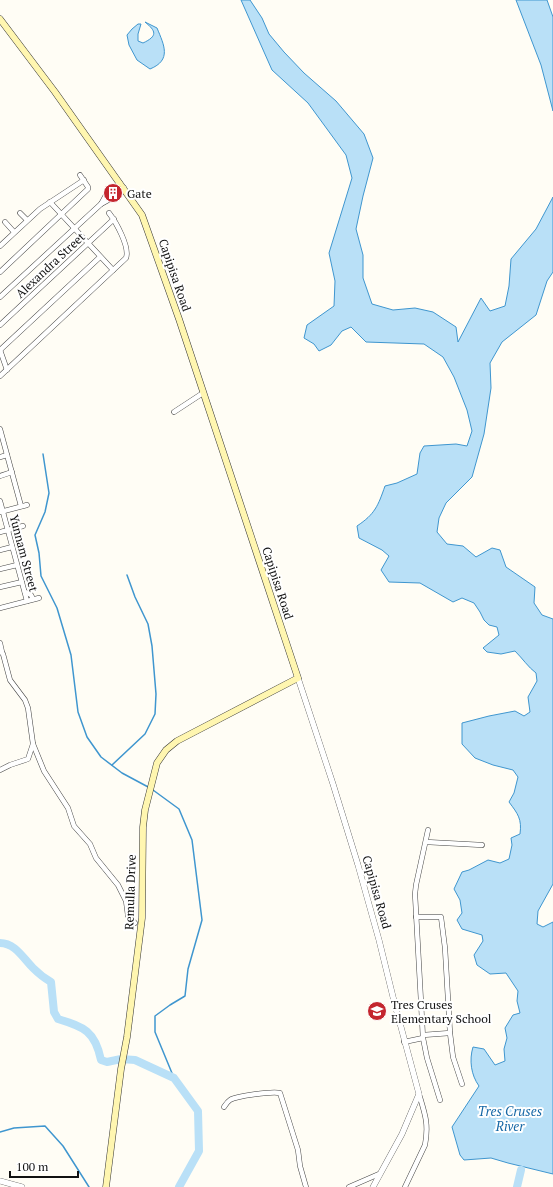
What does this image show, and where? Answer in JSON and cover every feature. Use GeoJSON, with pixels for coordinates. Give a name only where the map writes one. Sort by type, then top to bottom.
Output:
{"type":"FeatureCollection","features":[{"type":"Feature","properties":{"kind":"main road","name":"Capipisa Road"},"geometry":{"type":"LineString","coordinates":[[0,19],[139,208],[145,221],[298,678]]}},
{"type":"Feature","properties":{"kind":"main road","name":"Remulla Drive"},"geometry":{"type":"LineString","coordinates":[[106,1187],[142,918],[143,819],[148,794],[156,767],[164,752],[177,741],[298,678]]}},
{"type":"Feature","properties":{"kind":"street"},"geometry":{"type":"LineString","coordinates":[[0,272],[88,189],[80,175]]}},
{"type":"Feature","properties":{"kind":"street"},"geometry":{"type":"LineString","coordinates":[[0,244],[50,202],[84,180]]}},
{"type":"Feature","properties":{"kind":"street"},"geometry":{"type":"LineString","coordinates":[[0,297],[74,228],[101,204],[110,199],[122,185]]}},
{"type":"Feature","properties":{"kind":"street"},"geometry":{"type":"LineString","coordinates":[[50,202],[113,270]]}},
{"type":"Feature","properties":{"kind":"street"},"geometry":{"type":"LineString","coordinates":[[20,212],[27,220]]}},
{"type":"Feature","properties":{"kind":"street"},"geometry":{"type":"LineString","coordinates":[[0,376],[126,258],[127,256],[118,227],[109,213]]}},
{"type":"Feature","properties":{"kind":"street","name":"Alexandra Street"},"geometry":{"type":"LineString","coordinates":[[0,325],[114,219]]}},
{"type":"Feature","properties":{"kind":"street"},"geometry":{"type":"LineString","coordinates":[[5,222],[14,232]]}},
{"type":"Feature","properties":{"kind":"street"},"geometry":{"type":"LineString","coordinates":[[7,370],[0,350],[100,257]]}},
{"type":"Feature","properties":{"kind":"street"},"geometry":{"type":"LineString","coordinates":[[174,412],[203,392]]}},
{"type":"Feature","properties":{"kind":"street"},"geometry":{"type":"LineString","coordinates":[[0,429],[1,438],[21,506]]}},
{"type":"Feature","properties":{"kind":"street"},"geometry":{"type":"LineString","coordinates":[[0,457],[7,456]]}},
{"type":"Feature","properties":{"kind":"street"},"geometry":{"type":"LineString","coordinates":[[0,476],[12,472]]}},
{"type":"Feature","properties":{"kind":"street","name":"Yunnam Street"},"geometry":{"type":"LineString","coordinates":[[0,501],[1,511],[8,530],[27,601]]}},
{"type":"Feature","properties":{"kind":"street"},"geometry":{"type":"LineString","coordinates":[[1,511],[27,504]]}},
{"type":"Feature","properties":{"kind":"street"},"geometry":{"type":"LineString","coordinates":[[0,532],[23,526]]}},
{"type":"Feature","properties":{"kind":"street"},"geometry":{"type":"LineString","coordinates":[[0,550],[12,547]]}},
{"type":"Feature","properties":{"kind":"street"},"geometry":{"type":"LineString","coordinates":[[0,569],[17,565]]}},
{"type":"Feature","properties":{"kind":"street"},"geometry":{"type":"LineString","coordinates":[[0,587],[22,582]]}},
{"type":"Feature","properties":{"kind":"street"},"geometry":{"type":"LineString","coordinates":[[24,592],[31,595],[34,599]]}},
{"type":"Feature","properties":{"kind":"street"},"geometry":{"type":"LineString","coordinates":[[0,608],[39,598]]}},
{"type":"Feature","properties":{"kind":"street"},"geometry":{"type":"LineString","coordinates":[[0,643],[1,652],[10,680],[25,700],[28,708],[33,744],[44,771],[68,808],[74,826],[90,844],[96,858],[118,885],[126,901],[128,916],[135,923]]}},
{"type":"Feature","properties":{"kind":"street","name":"Capipisa Road"},"geometry":{"type":"LineString","coordinates":[[298,678],[358,865],[419,1094]]}},
{"type":"Feature","properties":{"kind":"street"},"geometry":{"type":"LineString","coordinates":[[0,770],[28,759],[33,744]]}},
{"type":"Feature","properties":{"kind":"street"},"geometry":{"type":"LineString","coordinates":[[428,830],[416,885],[416,917],[423,1037],[427,1058],[440,1100]]}},
{"type":"Feature","properties":{"kind":"street"},"geometry":{"type":"LineString","coordinates":[[426,842],[482,845]]}},
{"type":"Feature","properties":{"kind":"street"},"geometry":{"type":"LineString","coordinates":[[416,917],[441,917],[445,948],[450,1034],[453,1057],[462,1084]]}},
{"type":"Feature","properties":{"kind":"street"},"geometry":{"type":"LineString","coordinates":[[404,1042],[423,1037],[450,1034]]}},
{"type":"Feature","properties":{"kind":"street"},"geometry":{"type":"LineString","coordinates":[[224,1107],[232,1098],[270,1092],[280,1093],[298,1150],[300,1166],[306,1187]]}},
{"type":"Feature","properties":{"kind":"street"},"geometry":{"type":"LineString","coordinates":[[373,1187],[402,1134],[419,1094]]}},
{"type":"Feature","properties":{"kind":"street"},"geometry":{"type":"LineString","coordinates":[[405,1187],[423,1150],[426,1138],[427,1122],[419,1094]]}},
{"type":"Feature","properties":{"kind":"street"},"geometry":{"type":"LineString","coordinates":[[349,1187],[379,1174]]}},
{"type":"Feature","properties":{"kind":"street"},"geometry":{"type":"LineString","coordinates":[[0,1181],[22,1187]]}},
{"type":"Feature","properties":{"kind":"water","name":"Tres Cruses River"},"geometry":{"type":"Polygon","coordinates":[[[241,0],[250,0],[262,18],[269,34],[284,52],[304,73],[336,101],[364,134],[373,158],[356,229],[363,255],[363,278],[372,304],[393,310],[415,308],[433,312],[456,327],[458,342],[481,298],[490,311],[505,306],[509,286],[511,259],[536,229],[553,197],[553,272],[547,281],[536,315],[502,342],[490,363],[491,388],[484,434],[472,477],[446,503],[439,518],[437,532],[447,544],[463,546],[476,557],[492,548],[500,550],[506,567],[535,587],[534,603],[542,615],[553,619],[553,884],[538,911],[537,924],[543,927],[553,922],[553,1174],[491,1158],[464,1160],[460,1155],[452,1127],[479,1086],[474,1077],[472,1067],[471,1057],[473,1047],[484,1049],[495,1065],[505,1061],[504,1049],[507,1038],[505,1028],[513,1015],[520,1013],[517,1001],[518,991],[506,973],[490,974],[477,965],[474,955],[483,941],[482,935],[462,929],[457,920],[462,913],[460,900],[454,889],[462,872],[488,860],[500,863],[509,859],[512,845],[511,838],[520,834],[519,817],[509,802],[514,793],[518,777],[513,770],[493,765],[475,758],[462,744],[462,723],[515,711],[524,716],[530,712],[528,697],[537,681],[536,673],[515,651],[501,654],[487,652],[483,648],[499,635],[497,627],[489,625],[484,620],[474,603],[462,598],[453,602],[420,583],[389,582],[381,570],[389,556],[382,550],[359,538],[357,526],[368,518],[375,509],[385,486],[397,483],[417,474],[420,453],[424,446],[456,444],[467,446],[472,431],[467,410],[454,377],[443,357],[424,344],[366,342],[351,327],[342,331],[331,345],[319,351],[314,344],[304,338],[307,325],[334,306],[335,281],[329,253],[352,178],[346,155],[308,103],[272,70],[241,0]]]}},
{"type":"Feature","properties":{"kind":"water"},"geometry":{"type":"Polygon","coordinates":[[[516,0],[547,0],[553,17],[553,111],[541,65],[516,0]]]}},
{"type":"Feature","properties":{"kind":"water"},"geometry":{"type":"Polygon","coordinates":[[[145,22],[157,28],[164,46],[164,57],[157,65],[150,69],[137,60],[129,45],[127,35],[138,24],[141,24],[138,34],[138,41],[143,43],[151,38],[154,33],[145,22]]]}},
{"type":"Feature","properties":{"kind":"waterway"},"geometry":{"type":"LineString","coordinates":[[43,454],[49,493],[45,512],[35,535],[39,553],[41,576],[57,608],[71,655],[78,712],[87,737],[101,757],[122,773],[150,788]]}},
{"type":"Feature","properties":{"kind":"waterway"},"geometry":{"type":"LineString","coordinates":[[112,765],[145,734],[155,714],[156,694],[152,646],[148,624],[135,597],[127,575]]}},
{"type":"Feature","properties":{"kind":"waterway"},"geometry":{"type":"LineString","coordinates":[[153,790],[179,809],[192,840],[202,920],[188,969],[185,996],[155,1016],[155,1032],[174,1078]]}},
{"type":"Feature","properties":{"kind":"waterway"},"geometry":{"type":"LineString","coordinates":[[0,943],[14,948],[37,972],[51,982],[54,1012],[58,1019],[75,1025],[92,1036],[101,1060],[107,1062],[121,1059],[135,1060],[174,1078],[198,1111],[199,1151],[179,1187]]}},
{"type":"Feature","properties":{"kind":"waterway"},"geometry":{"type":"LineString","coordinates":[[0,1132],[14,1128],[45,1126],[63,1146],[89,1187]]}},
{"type":"Feature","properties":{"kind":"waterway","name":"Tres Cruses River"},"geometry":{"type":"LineString","coordinates":[[517,1187],[521,1170]]}},
{"type":"Feature","properties":{"kind":"place","name":"Gate"},"geometry":{"type":"Point","coordinates":[113,193]}},
{"type":"Feature","properties":{"kind":"place","name":"Tres Cruses Elementary School"},"geometry":{"type":"Point","coordinates":[377,1011]}}]}
